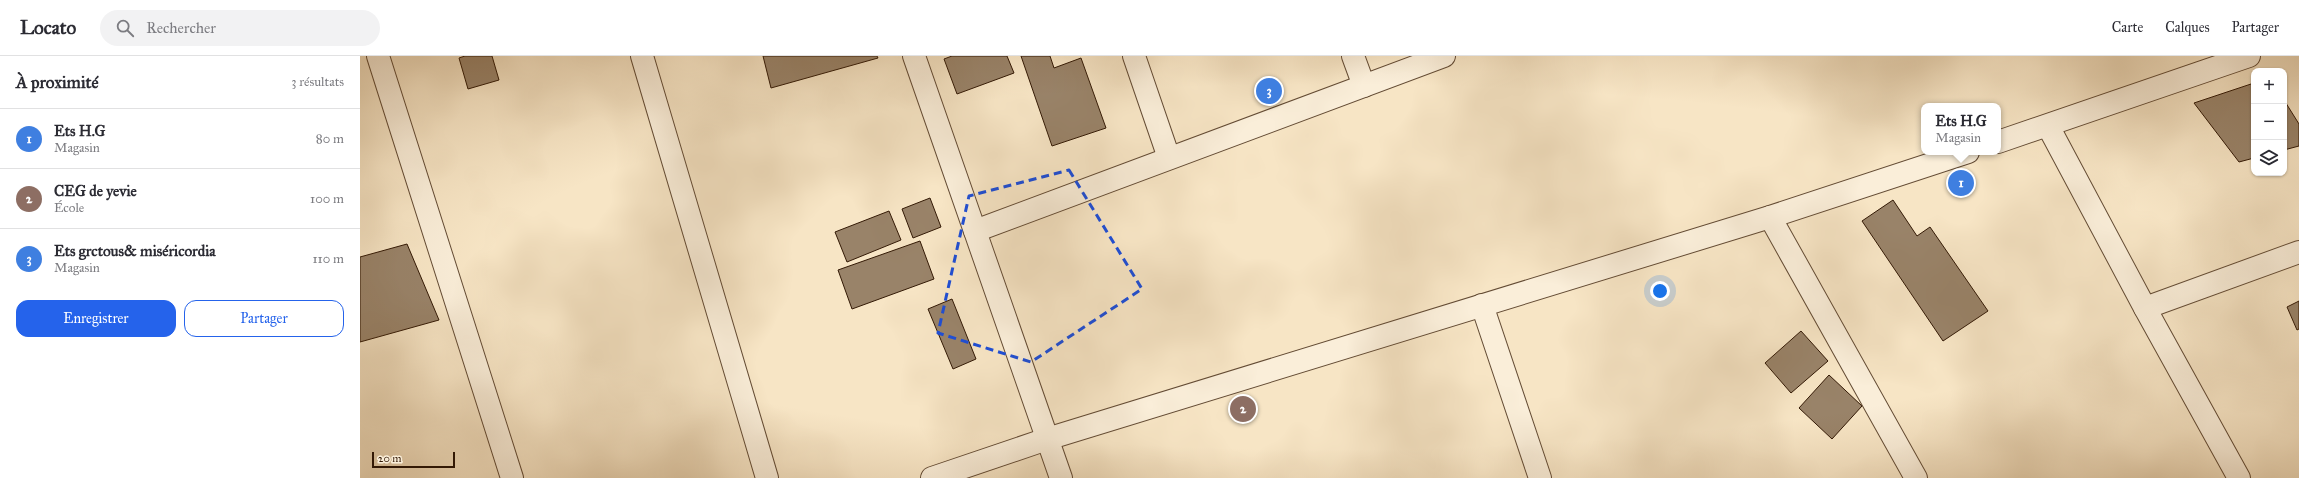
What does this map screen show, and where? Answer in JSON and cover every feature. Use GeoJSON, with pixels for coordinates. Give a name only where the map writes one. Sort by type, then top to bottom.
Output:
{"type":"FeatureCollection","features":[{"type":"Feature","properties":{"kind":"street"},"geometry":{"type":"LineString","coordinates":[[378,56],[512,478]]}},
{"type":"Feature","properties":{"kind":"street"},"geometry":{"type":"LineString","coordinates":[[642,56],[767,478]]}},
{"type":"Feature","properties":{"kind":"street"},"geometry":{"type":"LineString","coordinates":[[914,56],[1061,478]]}},
{"type":"Feature","properties":{"kind":"street"},"geometry":{"type":"LineString","coordinates":[[1134,56],[1169,158]]}},
{"type":"Feature","properties":{"kind":"street"},"geometry":{"type":"LineString","coordinates":[[1353,56],[1364,86]]}},
{"type":"Feature","properties":{"kind":"street"},"geometry":{"type":"LineString","coordinates":[[975,231],[1444,56]]}},
{"type":"Feature","properties":{"kind":"street"},"geometry":{"type":"LineString","coordinates":[[2001,141],[2249,56]]}},
{"type":"Feature","properties":{"kind":"street"},"geometry":{"type":"LineString","coordinates":[[2048,126],[2145,308],[2239,478]]}},
{"type":"Feature","properties":{"kind":"street"},"geometry":{"type":"LineString","coordinates":[[932,478],[1047,439],[1770,217],[1959,155]]}},
{"type":"Feature","properties":{"kind":"street"},"geometry":{"type":"LineString","coordinates":[[1770,217],[1916,478]]}},
{"type":"Feature","properties":{"kind":"street"},"geometry":{"type":"LineString","coordinates":[[2145,308],[2299,252]]}},
{"type":"Feature","properties":{"kind":"street"},"geometry":{"type":"LineString","coordinates":[[1482,305],[1540,478]]}},
{"type":"Feature","properties":{"kind":"highlighted area"},"geometry":{"type":"Polygon","coordinates":[[[1069,170],[1142,289],[1031,362],[938,333],[969,196],[1069,170]]]}},
{"type":"Feature","properties":{"kind":"building"},"geometry":{"type":"Polygon","coordinates":[[[465,56],[492,56],[499,80],[468,89],[459,58],[465,56]]]}},
{"type":"Feature","properties":{"kind":"building"},"geometry":{"type":"Polygon","coordinates":[[[763,56],[877,56],[878,58],[771,88],[763,56]]]}},
{"type":"Feature","properties":{"kind":"building"},"geometry":{"type":"Polygon","coordinates":[[[952,56],[1007,56],[1014,73],[957,94],[944,59],[952,56]]]}},
{"type":"Feature","properties":{"kind":"building"},"geometry":{"type":"Polygon","coordinates":[[[1021,56],[1050,56],[1054,68],[1081,58],[1106,128],[1052,146],[1021,56]]]}},
{"type":"Feature","properties":{"kind":"building"},"geometry":{"type":"Polygon","coordinates":[[[2251,84],[2251,159],[2239,162],[2194,103],[2251,84]]]}},
{"type":"Feature","properties":{"kind":"building"},"geometry":{"type":"Polygon","coordinates":[[[2287,105],[2299,124],[2299,146],[2287,149],[2287,105]]]}},
{"type":"Feature","properties":{"kind":"building"},"geometry":{"type":"Polygon","coordinates":[[[930,198],[941,227],[913,238],[902,209],[930,198]]]}},
{"type":"Feature","properties":{"kind":"building"},"geometry":{"type":"Polygon","coordinates":[[[1893,200],[1917,236],[1930,227],[1988,311],[1943,341],[1862,221],[1893,200]]]}},
{"type":"Feature","properties":{"kind":"building"},"geometry":{"type":"Polygon","coordinates":[[[889,211],[901,240],[847,262],[835,232],[889,211]]]}},
{"type":"Feature","properties":{"kind":"building"},"geometry":{"type":"Polygon","coordinates":[[[920,241],[934,279],[852,309],[838,270],[920,241]]]}},
{"type":"Feature","properties":{"kind":"building"},"geometry":{"type":"Polygon","coordinates":[[[407,244],[439,320],[360,342],[360,257],[407,244]]]}},
{"type":"Feature","properties":{"kind":"building"},"geometry":{"type":"Polygon","coordinates":[[[952,299],[976,359],[953,369],[928,309],[952,299]]]}},
{"type":"Feature","properties":{"kind":"building"},"geometry":{"type":"Polygon","coordinates":[[[2299,301],[2299,329],[2297,330],[2287,307],[2299,301]]]}},
{"type":"Feature","properties":{"kind":"building"},"geometry":{"type":"Polygon","coordinates":[[[1801,331],[1828,361],[1791,393],[1765,363],[1801,331]]]}},
{"type":"Feature","properties":{"kind":"building"},"geometry":{"type":"Polygon","coordinates":[[[1829,375],[1862,406],[1832,439],[1799,408],[1829,375]]]}},
{"type":"Feature","properties":{"kind":"place","name":"Ets grctous& miséricordia"},"geometry":{"type":"Point","coordinates":[1269,91]}},
{"type":"Feature","properties":{"kind":"place","name":"Ets H.G"},"geometry":{"type":"Point","coordinates":[1961,183]}},
{"type":"Feature","properties":{"kind":"place","name":"CEG de yevie"},"geometry":{"type":"Point","coordinates":[1243,409]}}]}
